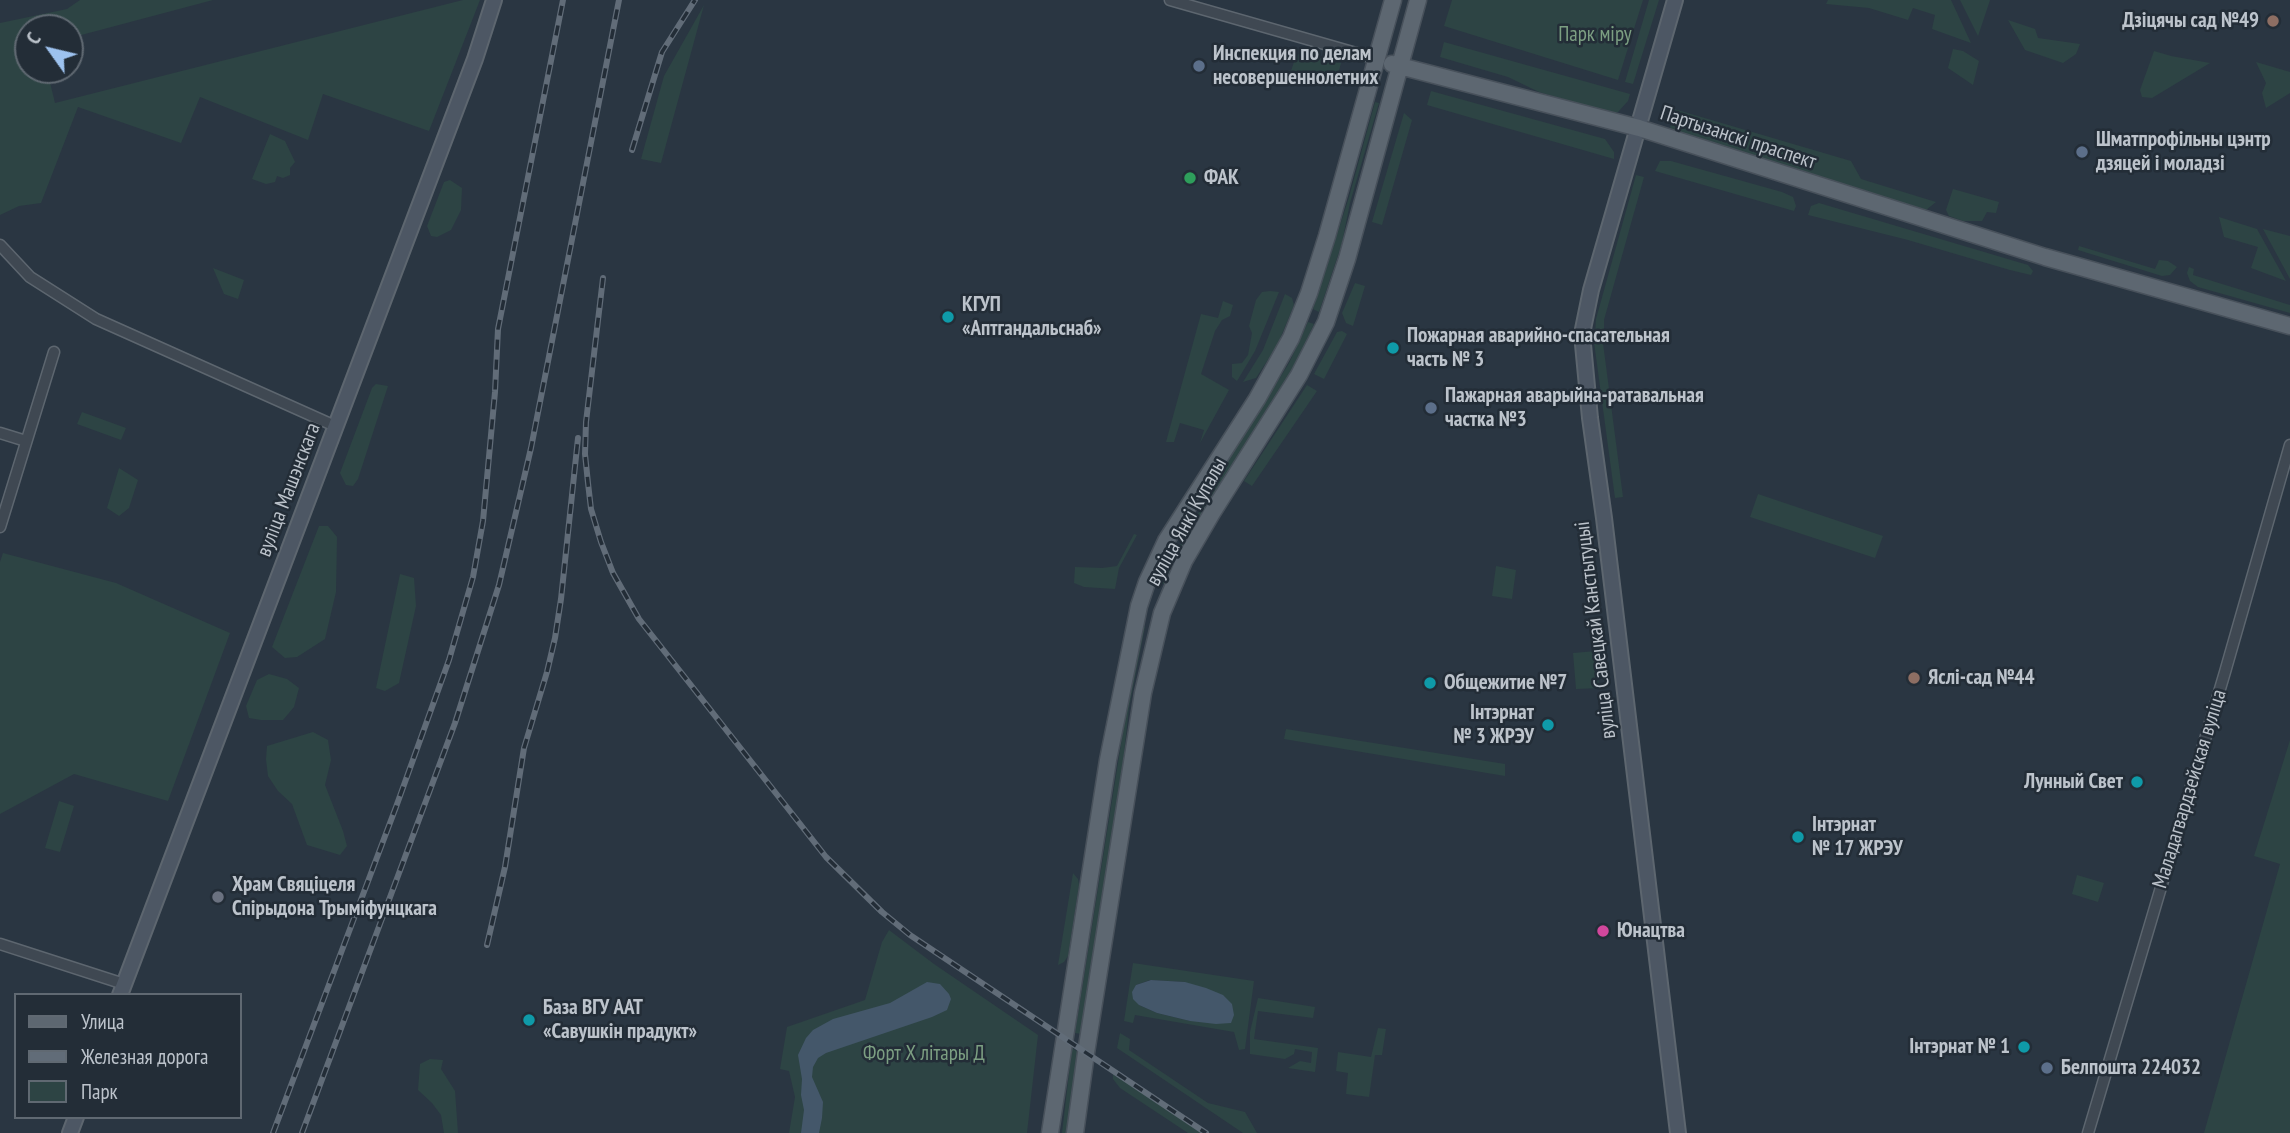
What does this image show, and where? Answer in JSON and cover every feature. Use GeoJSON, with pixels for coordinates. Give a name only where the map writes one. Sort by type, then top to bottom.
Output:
{"type":"FeatureCollection","features":[{"type":"Feature","properties":{"kind":"main road","name":"вуліца Машэнскага"},"geometry":{"type":"LineString","coordinates":[[122,989],[475,59],[494,0]]}},
{"type":"Feature","properties":{"kind":"main road","name":"вуліца Янкі Купалы"},"geometry":{"type":"LineString","coordinates":[[1050,1133],[1108,760],[1139,606],[1166,541],[1257,399],[1291,338],[1327,236],[1394,0]]}},
{"type":"Feature","properties":{"kind":"main road","name":"вуліца Янкі Купалы"},"geometry":{"type":"LineString","coordinates":[[1075,1133],[1143,693],[1162,613],[1184,561],[1299,375],[1326,322],[1347,259],[1418,0]]}},
{"type":"Feature","properties":{"kind":"main road","name":"вуліца Савецкай Канстытуцыі"},"geometry":{"type":"LineString","coordinates":[[1675,0],[1591,290],[1582,334],[1678,1133]]}},
{"type":"Feature","properties":{"kind":"main road","name":"Партызанскі праспект"},"geometry":{"type":"LineString","coordinates":[[1377,60],[1639,128],[2045,257],[2290,326]]}},
{"type":"Feature","properties":{"kind":"main road"},"geometry":{"type":"LineString","coordinates":[[1139,606],[1162,613]]}},
{"type":"Feature","properties":{"kind":"street","name":"Партызанскі праспект"},"geometry":{"type":"LineString","coordinates":[[1170,0],[1377,60]]}},
{"type":"Feature","properties":{"kind":"street"},"geometry":{"type":"LineString","coordinates":[[0,245],[30,277],[96,319],[335,426]]}},
{"type":"Feature","properties":{"kind":"street"},"geometry":{"type":"LineString","coordinates":[[0,527],[54,352]]}},
{"type":"Feature","properties":{"kind":"street"},"geometry":{"type":"LineString","coordinates":[[0,433],[26,441]]}},
{"type":"Feature","properties":{"kind":"street","name":"Маладагвардзейская вуліца"},"geometry":{"type":"LineString","coordinates":[[2088,1133],[2290,445]]}},
{"type":"Feature","properties":{"kind":"street"},"geometry":{"type":"LineString","coordinates":[[0,944],[122,989]]}},
{"type":"Feature","properties":{"kind":"green space"},"geometry":{"type":"Polygon","coordinates":[[[80,0],[213,0],[84,34],[84,14],[43,14],[67,9],[80,0]]]}},
{"type":"Feature","properties":{"kind":"green space"},"geometry":{"type":"Polygon","coordinates":[[[463,0],[480,0],[429,131],[323,94],[308,140],[200,97],[181,143],[78,107],[41,203],[19,206],[0,215],[0,23],[14,20],[14,84],[50,84],[55,103],[463,0]]]}},
{"type":"Feature","properties":{"kind":"green space","name":"Парк міру"},"geometry":{"type":"Polygon","coordinates":[[[1452,0],[1643,0],[1618,80],[1444,26],[1452,0]]]}},
{"type":"Feature","properties":{"kind":"green space"},"geometry":{"type":"Polygon","coordinates":[[[1649,0],[1659,0],[1633,84],[1625,82],[1649,0]]]}},
{"type":"Feature","properties":{"kind":"green space"},"geometry":{"type":"Polygon","coordinates":[[[1828,0],[1951,0],[1971,43],[1932,29],[1935,15],[1913,8],[1908,20],[1869,8],[1826,4],[1828,0]]]}},
{"type":"Feature","properties":{"kind":"green space"},"geometry":{"type":"Polygon","coordinates":[[[1960,0],[1990,0],[1978,36],[1960,0]]]}},
{"type":"Feature","properties":{"kind":"green space"},"geometry":{"type":"Polygon","coordinates":[[[704,5],[661,163],[641,159],[664,76],[704,5]]]}},
{"type":"Feature","properties":{"kind":"green space"},"geometry":{"type":"Polygon","coordinates":[[[2008,20],[2035,29],[2038,38],[2080,44],[2076,54],[2063,63],[2025,50],[2008,20]]]}},
{"type":"Feature","properties":{"kind":"green space"},"geometry":{"type":"Polygon","coordinates":[[[1444,42],[1630,94],[1628,101],[1618,112],[1610,113],[1539,92],[1508,77],[1440,57],[1444,42]]]}},
{"type":"Feature","properties":{"kind":"green space"},"geometry":{"type":"Polygon","coordinates":[[[1953,49],[1963,51],[1979,61],[1973,85],[1948,68],[1953,49]]]}},
{"type":"Feature","properties":{"kind":"green space"},"geometry":{"type":"Polygon","coordinates":[[[2154,51],[2210,63],[2152,98],[2142,97],[2140,90],[2154,51]]]}},
{"type":"Feature","properties":{"kind":"green space"},"geometry":{"type":"Polygon","coordinates":[[[1300,53],[1341,63],[1335,86],[1290,74],[1296,56],[1300,53]]]}},
{"type":"Feature","properties":{"kind":"green space"},"geometry":{"type":"Polygon","coordinates":[[[2256,62],[2290,72],[2290,93],[2266,108],[2262,93],[2266,83],[2256,62]]]}},
{"type":"Feature","properties":{"kind":"green space"},"geometry":{"type":"Polygon","coordinates":[[[1431,91],[1605,139],[1614,152],[1614,159],[1427,105],[1431,91]]]}},
{"type":"Feature","properties":{"kind":"green space"},"geometry":{"type":"Polygon","coordinates":[[[1375,102],[1379,103],[1350,203],[1342,243],[1319,312],[1313,309],[1349,197],[1375,102]]]}},
{"type":"Feature","properties":{"kind":"green space"},"geometry":{"type":"Polygon","coordinates":[[[1674,109],[1851,161],[1861,179],[1936,202],[1926,210],[1669,133],[1674,109]]]}},
{"type":"Feature","properties":{"kind":"green space"},"geometry":{"type":"Polygon","coordinates":[[[1404,113],[1412,120],[1382,225],[1372,222],[1404,113]]]}},
{"type":"Feature","properties":{"kind":"green space"},"geometry":{"type":"Polygon","coordinates":[[[270,134],[285,141],[295,162],[290,168],[290,175],[283,178],[277,176],[275,182],[266,184],[252,179],[270,134]]]}},
{"type":"Feature","properties":{"kind":"green space"},"geometry":{"type":"Polygon","coordinates":[[[1660,161],[1671,161],[1782,192],[1793,197],[1796,206],[1794,211],[1655,171],[1660,161]]]}},
{"type":"Feature","properties":{"kind":"green space"},"geometry":{"type":"Polygon","coordinates":[[[1636,175],[1644,177],[1604,320],[1604,338],[1595,336],[1596,319],[1636,175]]]}},
{"type":"Feature","properties":{"kind":"green space"},"geometry":{"type":"Polygon","coordinates":[[[450,180],[462,188],[461,210],[451,230],[437,237],[431,236],[427,226],[444,182],[450,180]]]}},
{"type":"Feature","properties":{"kind":"green space"},"geometry":{"type":"Polygon","coordinates":[[[1953,189],[1999,202],[1996,213],[1987,212],[1982,221],[1963,221],[1949,216],[1946,210],[1953,189]]]}},
{"type":"Feature","properties":{"kind":"green space"},"geometry":{"type":"Polygon","coordinates":[[[1819,203],[2028,265],[2033,271],[2031,275],[2010,270],[1908,240],[1808,215],[1811,206],[1819,203]]]}},
{"type":"Feature","properties":{"kind":"green space"},"geometry":{"type":"Polygon","coordinates":[[[2219,217],[2257,229],[2286,281],[2251,268],[2258,247],[2224,237],[2219,217]]]}},
{"type":"Feature","properties":{"kind":"green space"},"geometry":{"type":"Polygon","coordinates":[[[2263,229],[2290,236],[2290,279],[2283,266],[2263,229]]]}},
{"type":"Feature","properties":{"kind":"green space"},"geometry":{"type":"Polygon","coordinates":[[[2079,246],[2155,269],[2159,260],[2168,261],[2177,267],[2170,275],[2162,276],[2078,250],[2079,246]]]}},
{"type":"Feature","properties":{"kind":"green space"},"geometry":{"type":"Polygon","coordinates":[[[2189,267],[2194,269],[2193,275],[2290,305],[2290,313],[2198,287],[2190,281],[2187,273],[2189,267]]]}},
{"type":"Feature","properties":{"kind":"green space"},"geometry":{"type":"Polygon","coordinates":[[[213,268],[244,280],[238,299],[224,294],[213,268]]]}},
{"type":"Feature","properties":{"kind":"green space"},"geometry":{"type":"Polygon","coordinates":[[[1355,283],[1365,286],[1353,326],[1346,323],[1342,313],[1355,283]]]}},
{"type":"Feature","properties":{"kind":"green space"},"geometry":{"type":"Polygon","coordinates":[[[1262,292],[1279,292],[1255,351],[1237,381],[1232,377],[1232,364],[1242,363],[1248,355],[1252,333],[1249,326],[1256,300],[1262,292]]]}},
{"type":"Feature","properties":{"kind":"green space"},"geometry":{"type":"Polygon","coordinates":[[[1285,294],[1292,298],[1294,305],[1277,346],[1256,378],[1243,382],[1263,350],[1285,294]]]}},
{"type":"Feature","properties":{"kind":"green space"},"geometry":{"type":"Polygon","coordinates":[[[1223,301],[1233,305],[1230,316],[1222,320],[1215,331],[1201,374],[1229,390],[1200,443],[1204,430],[1180,423],[1174,442],[1166,442],[1201,314],[1218,318],[1223,301]]]}},
{"type":"Feature","properties":{"kind":"green space"},"geometry":{"type":"Polygon","coordinates":[[[1308,322],[1314,324],[1295,367],[1184,543],[1165,585],[1162,583],[1175,554],[1234,451],[1289,363],[1308,322]]]}},
{"type":"Feature","properties":{"kind":"green space"},"geometry":{"type":"Polygon","coordinates":[[[1337,332],[1347,334],[1324,379],[1314,374],[1337,332]]]}},
{"type":"Feature","properties":{"kind":"green space"},"geometry":{"type":"Polygon","coordinates":[[[1594,342],[1603,343],[1623,497],[1615,498],[1594,342]]]}},
{"type":"Feature","properties":{"kind":"green space"},"geometry":{"type":"Polygon","coordinates":[[[376,384],[388,386],[358,479],[353,486],[346,485],[340,473],[372,388],[376,384]]]}},
{"type":"Feature","properties":{"kind":"green space"},"geometry":{"type":"Polygon","coordinates":[[[1307,385],[1317,391],[1252,486],[1244,481],[1307,385]]]}},
{"type":"Feature","properties":{"kind":"green space"},"geometry":{"type":"Polygon","coordinates":[[[82,412],[126,428],[121,440],[77,424],[82,412]]]}},
{"type":"Feature","properties":{"kind":"green space"},"geometry":{"type":"Polygon","coordinates":[[[119,468],[138,480],[129,508],[119,516],[107,508],[119,468]]]}},
{"type":"Feature","properties":{"kind":"green space"},"geometry":{"type":"Polygon","coordinates":[[[1758,494],[1883,536],[1875,558],[1750,517],[1758,494]]]}},
{"type":"Feature","properties":{"kind":"green space"},"geometry":{"type":"Polygon","coordinates":[[[319,526],[328,526],[337,537],[336,592],[325,639],[297,657],[285,658],[272,647],[319,526]]]}},
{"type":"Feature","properties":{"kind":"green space"},"geometry":{"type":"Polygon","coordinates":[[[1134,534],[1137,535],[1119,568],[1115,589],[1084,587],[1074,583],[1075,567],[1117,566],[1134,534]]]}},
{"type":"Feature","properties":{"kind":"green space"},"geometry":{"type":"Polygon","coordinates":[[[3,553],[116,583],[230,633],[168,801],[74,774],[0,814],[0,562],[3,553]]]}},
{"type":"Feature","properties":{"kind":"green space"},"geometry":{"type":"Polygon","coordinates":[[[1496,566],[1516,570],[1512,599],[1492,596],[1496,566]]]}},
{"type":"Feature","properties":{"kind":"green space"},"geometry":{"type":"Polygon","coordinates":[[[400,574],[414,578],[416,606],[399,683],[385,691],[376,688],[400,574]]]}},
{"type":"Feature","properties":{"kind":"green space"},"geometry":{"type":"Polygon","coordinates":[[[1142,626],[1145,627],[1129,708],[1121,781],[1081,1034],[1075,1033],[1142,626]]]}},
{"type":"Feature","properties":{"kind":"green space"},"geometry":{"type":"Polygon","coordinates":[[[1596,651],[1599,688],[1576,689],[1573,653],[1596,651]]]}},
{"type":"Feature","properties":{"kind":"green space"},"geometry":{"type":"Polygon","coordinates":[[[269,674],[287,679],[299,688],[294,707],[283,720],[249,718],[246,706],[257,680],[269,674]]]}},
{"type":"Feature","properties":{"kind":"green space"},"geometry":{"type":"Polygon","coordinates":[[[1286,729],[1505,764],[1505,776],[1284,739],[1286,729]]]}},
{"type":"Feature","properties":{"kind":"green space"},"geometry":{"type":"Polygon","coordinates":[[[313,732],[328,740],[331,760],[325,785],[347,846],[340,855],[307,845],[292,804],[278,791],[268,776],[267,746],[313,732]]]}},
{"type":"Feature","properties":{"kind":"green space"},"geometry":{"type":"Polygon","coordinates":[[[2290,740],[2290,1133],[2204,1133],[2280,864],[2254,856],[2290,740]]]}},
{"type":"Feature","properties":{"kind":"green space"},"geometry":{"type":"Polygon","coordinates":[[[59,801],[74,806],[60,852],[45,848],[59,801]]]}},
{"type":"Feature","properties":{"kind":"green space"},"geometry":{"type":"Polygon","coordinates":[[[1073,873],[1079,885],[1068,956],[1058,965],[1073,873]]]}},
{"type":"Feature","properties":{"kind":"green space"},"geometry":{"type":"Polygon","coordinates":[[[2077,875],[2104,883],[2098,902],[2072,894],[2077,875]]]}},
{"type":"Feature","properties":{"kind":"green space","name":"Форт X літары Д"},"geometry":{"type":"Polygon","coordinates":[[[889,930],[1038,1035],[1027,1133],[789,1133],[795,1097],[789,1071],[780,1069],[787,1027],[865,1000],[882,942],[889,930]]]}},
{"type":"Feature","properties":{"kind":"green space"},"geometry":{"type":"Polygon","coordinates":[[[1133,963],[1254,981],[1245,1049],[1239,1050],[1234,1032],[1135,1015],[1133,1023],[1124,1021],[1133,963]],[[1150,980],[1136,985],[1139,1005],[1157,1013],[1190,1021],[1185,982],[1150,980]]]}},
{"type":"Feature","properties":{"kind":"green space"},"geometry":{"type":"Polygon","coordinates":[[[1258,998],[1315,1007],[1313,1018],[1258,1011],[1254,1039],[1318,1048],[1315,1072],[1288,1068],[1300,1061],[1311,1063],[1312,1052],[1295,1049],[1294,1054],[1285,1059],[1250,1054],[1250,1032],[1258,998]]]}},
{"type":"Feature","properties":{"kind":"green space"},"geometry":{"type":"Polygon","coordinates":[[[1378,1028],[1386,1029],[1382,1055],[1375,1055],[1369,1097],[1346,1094],[1348,1073],[1336,1071],[1338,1052],[1371,1057],[1378,1028]]]}},
{"type":"Feature","properties":{"kind":"green space"},"geometry":{"type":"Polygon","coordinates":[[[1120,1033],[1130,1039],[1129,1050],[1208,1103],[1245,1112],[1257,1133],[1243,1133],[1117,1048],[1120,1033]]]}},
{"type":"Feature","properties":{"kind":"green space"},"geometry":{"type":"Polygon","coordinates":[[[1072,1048],[1078,1052],[1068,1133],[1062,1133],[1072,1048]]]}},
{"type":"Feature","properties":{"kind":"green space"},"geometry":{"type":"Polygon","coordinates":[[[430,1059],[443,1060],[441,1069],[455,1091],[458,1133],[444,1133],[441,1115],[418,1090],[420,1064],[430,1059]]]}},
{"type":"Feature","properties":{"kind":"green space"},"geometry":{"type":"Polygon","coordinates":[[[1113,1074],[1202,1133],[1188,1133],[1120,1088],[1113,1079],[1113,1074]]]}},
{"type":"Feature","properties":{"kind":"water"},"geometry":{"type":"Polygon","coordinates":[[[1151,980],[1185,982],[1223,995],[1232,1004],[1234,1015],[1231,1023],[1190,1021],[1157,1013],[1139,1005],[1133,999],[1132,992],[1136,985],[1151,980]]]}},
{"type":"Feature","properties":{"kind":"water"},"geometry":{"type":"Polygon","coordinates":[[[927,982],[940,984],[949,994],[951,999],[947,1010],[818,1058],[812,1077],[823,1102],[819,1133],[801,1133],[804,1110],[798,1055],[806,1038],[813,1030],[833,1019],[890,1003],[927,982]]]}},
{"type":"Feature","properties":{"kind":"railway"},"geometry":{"type":"LineString","coordinates":[[273,1133],[449,660],[473,577],[483,521],[498,329],[563,0]]}},
{"type":"Feature","properties":{"kind":"railway"},"geometry":{"type":"LineString","coordinates":[[302,1133],[455,723],[499,585],[531,448],[619,0]]}},
{"type":"Feature","properties":{"kind":"railway"},"geometry":{"type":"LineString","coordinates":[[632,150],[662,52],[695,0]]}},
{"type":"Feature","properties":{"kind":"railway"},"geometry":{"type":"LineString","coordinates":[[603,278],[586,422],[588,483],[591,509],[601,542],[613,573],[639,619],[826,857],[882,912],[910,935],[1206,1133]]}},
{"type":"Feature","properties":{"kind":"railway"},"geometry":{"type":"LineString","coordinates":[[487,945],[505,867],[524,748],[555,638],[578,438]]}},
{"type":"Feature","properties":{"kind":"place","name":"Дзіцячы сад №49"},"geometry":{"type":"Point","coordinates":[2273,21]}},
{"type":"Feature","properties":{"kind":"place","name":"Инспекция по делам несовершеннолетних"},"geometry":{"type":"Point","coordinates":[1199,66]}},
{"type":"Feature","properties":{"kind":"place","name":"Шматпрофільны цэнтр дзяцей і моладзі"},"geometry":{"type":"Point","coordinates":[2082,152]}},
{"type":"Feature","properties":{"kind":"place","name":"ФАК"},"geometry":{"type":"Point","coordinates":[1190,178]}},
{"type":"Feature","properties":{"kind":"place","name":"КГУП «Аптгандальснаб»"},"geometry":{"type":"Point","coordinates":[948,317]}},
{"type":"Feature","properties":{"kind":"place","name":"Пожарная аварийно-спасательная часть № 3"},"geometry":{"type":"Point","coordinates":[1393,348]}},
{"type":"Feature","properties":{"kind":"place","name":"Пажарная аварыйна-ратавальная частка №3"},"geometry":{"type":"Point","coordinates":[1431,408]}},
{"type":"Feature","properties":{"kind":"place","name":"Яслі-сад №44"},"geometry":{"type":"Point","coordinates":[1914,678]}},
{"type":"Feature","properties":{"kind":"place","name":"Общежитие №7"},"geometry":{"type":"Point","coordinates":[1430,683]}},
{"type":"Feature","properties":{"kind":"place","name":"Інтэрнат № 3 ЖРЭУ"},"geometry":{"type":"Point","coordinates":[1548,725]}},
{"type":"Feature","properties":{"kind":"place","name":"Лунный Свет"},"geometry":{"type":"Point","coordinates":[2137,782]}},
{"type":"Feature","properties":{"kind":"place","name":"Інтэрнат № 17 ЖРЭУ"},"geometry":{"type":"Point","coordinates":[1798,837]}},
{"type":"Feature","properties":{"kind":"place","name":"Храм Свяціцеля Спірыдона Трыміфунцкага"},"geometry":{"type":"Point","coordinates":[218,897]}},
{"type":"Feature","properties":{"kind":"place","name":"Юнацтва"},"geometry":{"type":"Point","coordinates":[1603,931]}},
{"type":"Feature","properties":{"kind":"place","name":"База ВГУ ААТ «Савушкін прадукт»"},"geometry":{"type":"Point","coordinates":[529,1020]}},
{"type":"Feature","properties":{"kind":"place","name":"Інтэрнат № 1"},"geometry":{"type":"Point","coordinates":[2024,1047]}},
{"type":"Feature","properties":{"kind":"place","name":"Белпошта 224032"},"geometry":{"type":"Point","coordinates":[2047,1068]}}]}
